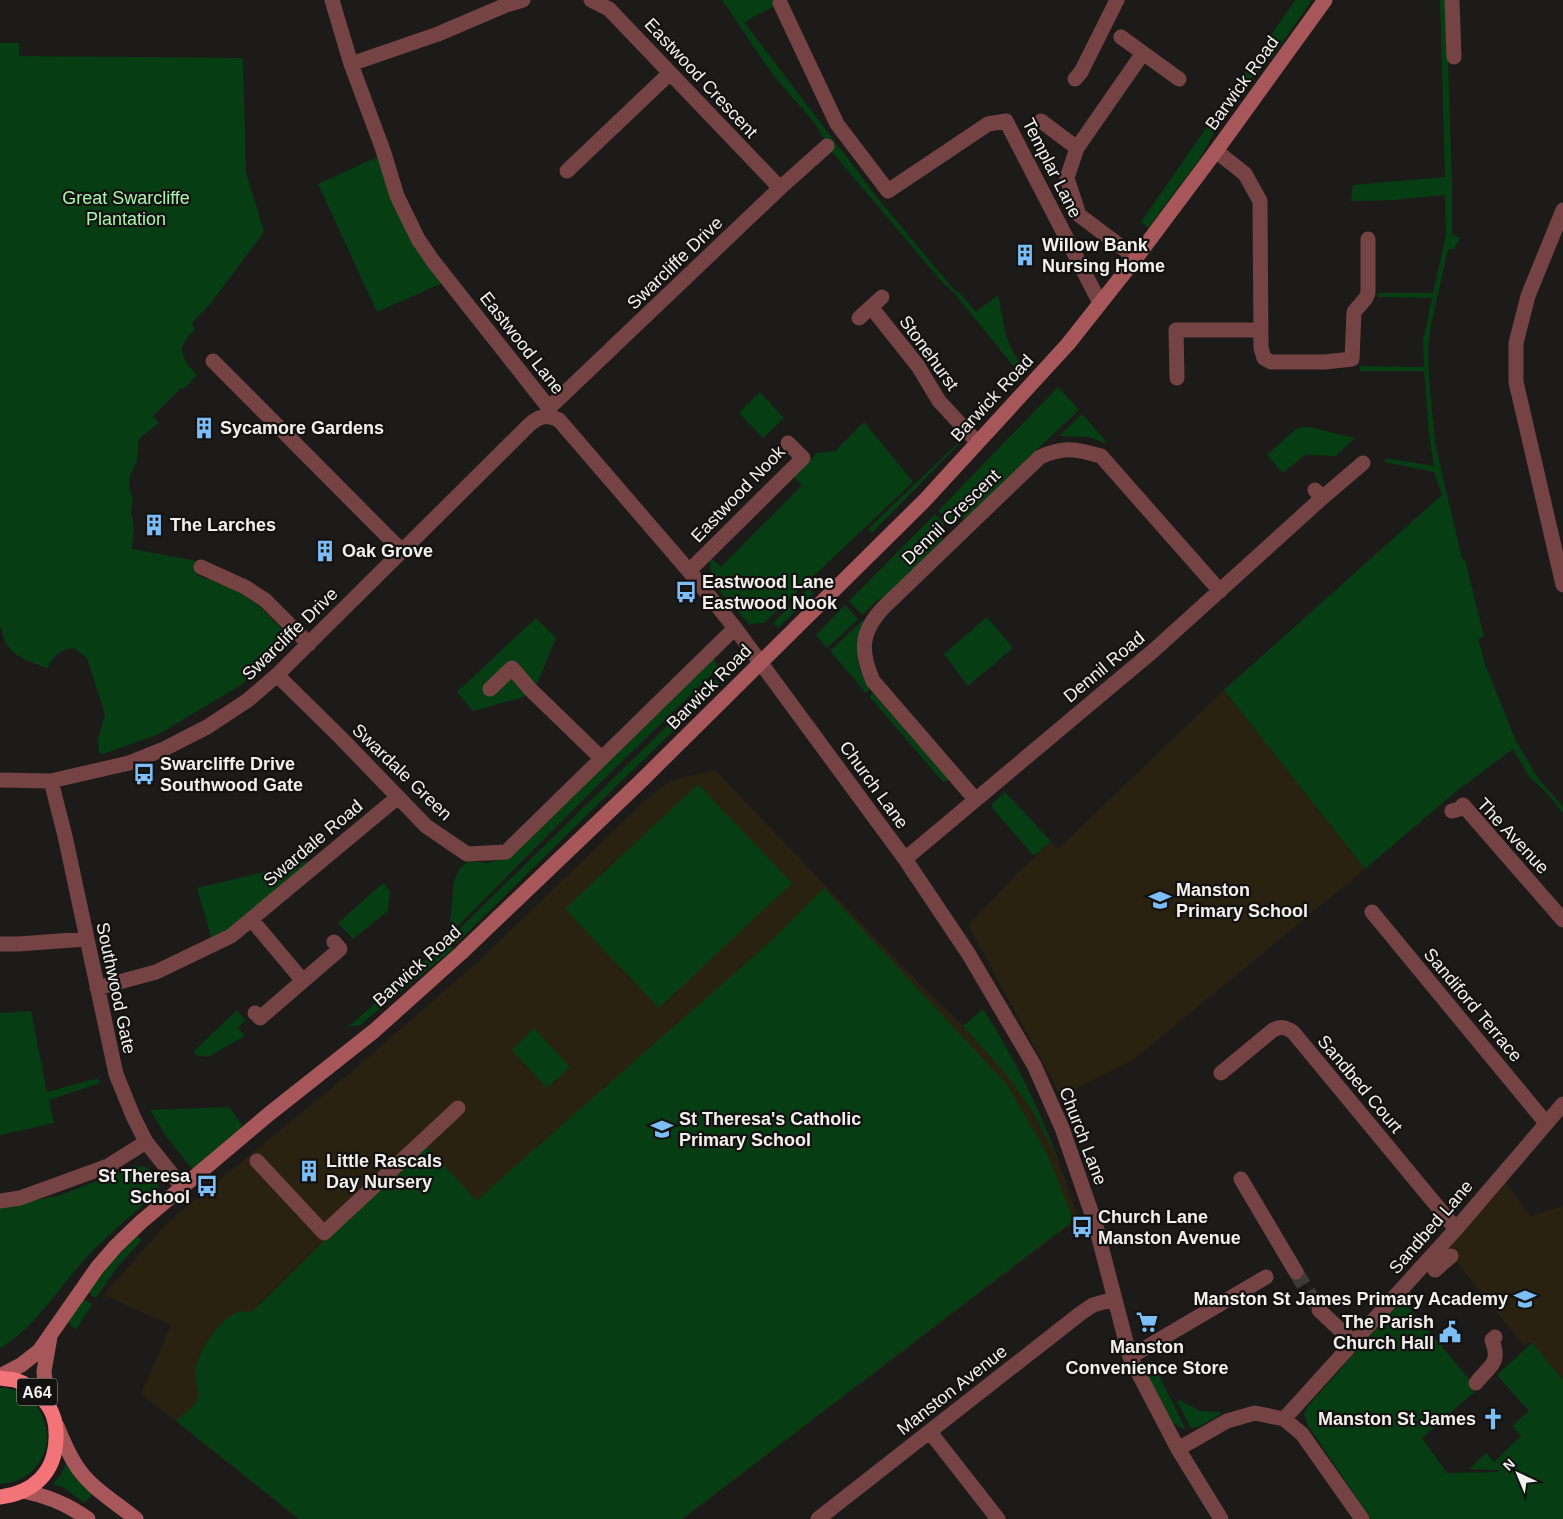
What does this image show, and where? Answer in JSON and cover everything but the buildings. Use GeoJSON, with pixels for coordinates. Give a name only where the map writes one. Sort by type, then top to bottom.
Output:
{"type":"FeatureCollection","features":[{"type":"Feature","properties":{"kind":"highway","name":"A64"},"geometry":{"type":"LineString","coordinates":[[0,1377],[16,1380],[34,1389],[47,1404],[57,1426],[56,1452],[49,1468],[38,1482],[23,1492],[0,1497]]}},
{"type":"Feature","properties":{"kind":"street","name":"Eastwood Lane"},"geometry":{"type":"LineString","coordinates":[[332,0],[351,64],[383,150],[397,196],[418,239],[550,412],[566,427],[689,571],[735,628],[760,663]]}},
{"type":"Feature","properties":{"kind":"street"},"geometry":{"type":"LineString","coordinates":[[351,64],[438,34],[506,5],[523,0]]}},
{"type":"Feature","properties":{"kind":"street","name":"Eastwood Crescent"},"geometry":{"type":"LineString","coordinates":[[591,0],[610,9],[780,188]]}},
{"type":"Feature","properties":{"kind":"street"},"geometry":{"type":"LineString","coordinates":[[1076,79],[1118,0]]}},
{"type":"Feature","properties":{"kind":"street","name":"Barwick Road"},"geometry":{"type":"LineString","coordinates":[[0,1377],[21,1365],[39,1351],[97,1268],[111,1251],[141,1222],[269,1114],[374,1031],[454,959],[640,782],[925,500],[1068,344],[1100,304],[1216,151],[1325,0]]}},
{"type":"Feature","properties":{"kind":"street"},"geometry":{"type":"LineString","coordinates":[[1452,0],[1454,57]]}},
{"type":"Feature","properties":{"kind":"street","name":"Templar Lane"},"geometry":{"type":"LineString","coordinates":[[780,3],[837,124],[888,191],[988,124],[1006,121],[1100,304]]}},
{"type":"Feature","properties":{"kind":"street"},"geometry":{"type":"LineString","coordinates":[[1121,37],[1179,78]]}},
{"type":"Feature","properties":{"kind":"street"},"geometry":{"type":"LineString","coordinates":[[1136,258],[1079,215],[1067,178],[1077,148],[1143,53]]}},
{"type":"Feature","properties":{"kind":"street"},"geometry":{"type":"LineString","coordinates":[[567,171],[670,73]]}},
{"type":"Feature","properties":{"kind":"street"},"geometry":{"type":"LineString","coordinates":[[1041,121],[1077,148]]}},
{"type":"Feature","properties":{"kind":"street","name":"Swarcliffe Drive"},"geometry":{"type":"LineString","coordinates":[[0,780],[51,781],[129,763],[164,750],[207,727],[248,700],[309,644],[530,424],[550,412],[780,188],[827,146]]}},
{"type":"Feature","properties":{"kind":"street"},"geometry":{"type":"LineString","coordinates":[[1216,151],[1244,174],[1260,201],[1261,330],[1264,358],[1271,362],[1325,362],[1352,359],[1354,312],[1368,293],[1368,239]]}},
{"type":"Feature","properties":{"kind":"street"},"geometry":{"type":"LineString","coordinates":[[1563,210],[1528,296],[1516,343],[1516,382],[1563,585]]}},
{"type":"Feature","properties":{"kind":"street","name":"Stonehurst"},"geometry":{"type":"LineString","coordinates":[[859,318],[877,302],[939,401],[977,442]]}},
{"type":"Feature","properties":{"kind":"street"},"geometry":{"type":"LineString","coordinates":[[1177,378],[1176,330],[1261,330]]}},
{"type":"Feature","properties":{"kind":"street"},"geometry":{"type":"LineString","coordinates":[[213,361],[402,550]]}},
{"type":"Feature","properties":{"kind":"street","name":"Eastwood Nook"},"geometry":{"type":"LineString","coordinates":[[689,571],[802,458],[788,443]]}},
{"type":"Feature","properties":{"kind":"street","name":"Dennil Crescent"},"geometry":{"type":"LineString","coordinates":[[975,799],[873,681],[864,657],[864,641],[874,617],[1040,457],[1055,450],[1080,450],[1101,456],[1220,591]]}},
{"type":"Feature","properties":{"kind":"street","name":"Dennil Road"},"geometry":{"type":"LineString","coordinates":[[905,859],[1153,651],[1220,591],[1318,494],[1362,463]]}},
{"type":"Feature","properties":{"kind":"street"},"geometry":{"type":"LineString","coordinates":[[201,567],[245,587],[265,600],[309,644]]}},
{"type":"Feature","properties":{"kind":"street","name":"Swardale Green"},"geometry":{"type":"LineString","coordinates":[[277,675],[426,826],[467,854],[506,852],[735,628]]}},
{"type":"Feature","properties":{"kind":"street","name":"Church Lane"},"geometry":{"type":"LineString","coordinates":[[760,663],[905,859],[968,954],[1034,1065],[1062,1128],[1095,1222],[1130,1357],[1178,1449],[1221,1519]]}},
{"type":"Feature","properties":{"kind":"street"},"geometry":{"type":"LineString","coordinates":[[490,689],[512,668],[530,689],[601,758]]}},
{"type":"Feature","properties":{"kind":"street","name":"Southwood Gate"},"geometry":{"type":"LineString","coordinates":[[51,781],[65,836],[116,1074],[146,1142],[182,1188]]}},
{"type":"Feature","properties":{"kind":"street","name":"Swardale Road"},"geometry":{"type":"LineString","coordinates":[[97,988],[156,972],[231,936],[398,797]]}},
{"type":"Feature","properties":{"kind":"street","name":"The Avenue"},"geometry":{"type":"LineString","coordinates":[[1452,811],[1459,809],[1463,805],[1563,920]]}},
{"type":"Feature","properties":{"kind":"street","name":"Sandiford Terrace"},"geometry":{"type":"LineString","coordinates":[[1372,912],[1546,1123]]}},
{"type":"Feature","properties":{"kind":"street"},"geometry":{"type":"LineString","coordinates":[[251,919],[303,981]]}},
{"type":"Feature","properties":{"kind":"street"},"geometry":{"type":"LineString","coordinates":[[0,944],[86,939]]}},
{"type":"Feature","properties":{"kind":"street"},"geometry":{"type":"LineString","coordinates":[[255,1013],[260,1018],[340,949],[334,942]]}},
{"type":"Feature","properties":{"kind":"street","name":"Sandbed Court"},"geometry":{"type":"LineString","coordinates":[[1221,1073],[1273,1030],[1286,1027],[1293,1032],[1456,1229]]}},
{"type":"Feature","properties":{"kind":"street","name":"Sandbed Lane"},"geometry":{"type":"LineString","coordinates":[[1284,1419],[1456,1229],[1563,1104]]}},
{"type":"Feature","properties":{"kind":"street"},"geometry":{"type":"LineString","coordinates":[[257,1161],[324,1233],[458,1108]]}},
{"type":"Feature","properties":{"kind":"street"},"geometry":{"type":"LineString","coordinates":[[0,1201],[20,1198],[108,1166],[146,1142]]}},
{"type":"Feature","properties":{"kind":"street"},"geometry":{"type":"LineString","coordinates":[[1242,1179],[1296,1272]]}},
{"type":"Feature","properties":{"kind":"street"},"geometry":{"type":"LineString","coordinates":[[1435,1270],[1451,1256]]}},
{"type":"Feature","properties":{"kind":"street"},"geometry":{"type":"LineString","coordinates":[[1130,1357],[1266,1278]]}},
{"type":"Feature","properties":{"kind":"street","name":"Manston Avenue"},"geometry":{"type":"LineString","coordinates":[[818,1519],[1081,1313],[1093,1305],[1114,1299]]}},
{"type":"Feature","properties":{"kind":"street"},"geometry":{"type":"LineString","coordinates":[[1318,1310],[1354,1343]]}},
{"type":"Feature","properties":{"kind":"street","name":"Barwick Road"},"geometry":{"type":"LineString","coordinates":[[47,1404],[44,1371],[51,1334]]}},
{"type":"Feature","properties":{"kind":"street"},"geometry":{"type":"LineString","coordinates":[[1476,1383],[1495,1361],[1497,1353],[1492,1340],[1495,1337]]}},
{"type":"Feature","properties":{"kind":"street"},"geometry":{"type":"LineString","coordinates":[[1178,1449],[1227,1421],[1255,1413],[1284,1419],[1302,1434],[1362,1519]]}},
{"type":"Feature","properties":{"kind":"street"},"geometry":{"type":"LineString","coordinates":[[57,1426],[64,1444],[80,1472],[92,1485],[136,1519]]}},
{"type":"Feature","properties":{"kind":"street"},"geometry":{"type":"LineString","coordinates":[[930,1432],[998,1519]]}},
{"type":"Feature","properties":{"kind":"street"},"geometry":{"type":"LineString","coordinates":[[23,1492],[42,1495],[60,1502],[88,1519]]}},
{"type":"Feature","properties":{"kind":"shaded area","name":"Manston Primary School"},"geometry":{"type":"Polygon","coordinates":[[[1224,690],[1365,869],[1133,1060],[1061,1096],[968,925],[1051,842],[1058,849],[1224,690]]]}},
{"type":"Feature","properties":{"kind":"shaded area","name":"St Theresa's Catholic Primary School"},"geometry":{"type":"Polygon","coordinates":[[[715,770],[905,969],[963,1026],[1006,1074],[1031,1109],[1058,1159],[1079,1220],[1056,1235],[683,1519],[299,1519],[141,1394],[171,1325],[104,1295],[166,1224],[356,1068],[481,959],[651,795],[672,780],[715,770]]]}},
{"type":"Feature","properties":{"kind":"shaded area","name":"Manston St James Primary Academy"},"geometry":{"type":"Polygon","coordinates":[[[1506,1183],[1530,1216],[1563,1206],[1563,1380],[1530,1342],[1524,1346],[1446,1249],[1506,1183]]]}},
{"type":"Feature","properties":{"kind":"green space"},"geometry":{"type":"Polygon","coordinates":[[[722,0],[778,0],[780,3],[744,22],[880,201],[955,291],[959,292],[976,312],[998,295],[1006,336],[1023,369],[1019,373],[955,294],[942,282],[827,146],[814,122],[776,78],[722,0]]]}},
{"type":"Feature","properties":{"kind":"green space"},"geometry":{"type":"Polygon","coordinates":[[[1295,0],[1312,0],[1272,58],[1259,53],[1295,0]]]}},
{"type":"Feature","properties":{"kind":"green space"},"geometry":{"type":"Polygon","coordinates":[[[1440,0],[1446,0],[1452,234],[1460,238],[1454,249],[1448,249],[1431,325],[1428,348],[1435,443],[1462,559],[1465,560],[1484,637],[1478,639],[1485,664],[1516,741],[1538,778],[1563,807],[1563,813],[1544,790],[1530,778],[1513,749],[1453,794],[1365,869],[1224,690],[1442,495],[1434,472],[1385,462],[1385,458],[1434,466],[1429,434],[1424,371],[1360,371],[1360,366],[1424,367],[1423,338],[1432,298],[1377,297],[1377,293],[1433,293],[1446,235],[1445,195],[1394,200],[1351,201],[1353,185],[1445,177],[1440,0]]]}},
{"type":"Feature","properties":{"kind":"green space","name":"Great Swarcliffe Plantation"},"geometry":{"type":"Polygon","coordinates":[[[0,43],[19,43],[19,56],[243,58],[246,172],[264,232],[210,304],[192,323],[195,330],[184,342],[182,353],[187,364],[197,375],[153,416],[159,423],[139,439],[137,460],[130,476],[129,486],[133,500],[131,512],[134,527],[132,549],[202,562],[197,575],[237,590],[260,607],[291,638],[241,685],[159,734],[103,754],[99,753],[98,739],[105,715],[87,658],[74,648],[58,654],[47,668],[36,664],[10,650],[0,626],[0,43]]]}},
{"type":"Feature","properties":{"kind":"green space"},"geometry":{"type":"Polygon","coordinates":[[[1254,59],[1263,67],[1242,88],[1237,85],[1254,59]]]}},
{"type":"Feature","properties":{"kind":"green space"},"geometry":{"type":"Polygon","coordinates":[[[1220,108],[1225,112],[1201,157],[1148,228],[1141,222],[1220,108]]]}},
{"type":"Feature","properties":{"kind":"green space"},"geometry":{"type":"Polygon","coordinates":[[[384,154],[397,196],[449,280],[377,312],[318,184],[384,154]]]}},
{"type":"Feature","properties":{"kind":"green space"},"geometry":{"type":"Polygon","coordinates":[[[1058,387],[1079,410],[1029,457],[969,520],[957,518],[948,521],[938,511],[1058,387]]]}},
{"type":"Feature","properties":{"kind":"green space"},"geometry":{"type":"Polygon","coordinates":[[[760,392],[784,418],[763,438],[739,413],[760,392]]]}},
{"type":"Feature","properties":{"kind":"green space"},"geometry":{"type":"Polygon","coordinates":[[[1082,414],[1106,441],[1104,443],[1090,437],[1059,436],[1082,414]]]}},
{"type":"Feature","properties":{"kind":"green space"},"geometry":{"type":"Polygon","coordinates":[[[864,422],[913,482],[764,623],[749,624],[712,583],[710,560],[712,559],[721,567],[802,485],[794,477],[817,453],[835,451],[864,422]]]}},
{"type":"Feature","properties":{"kind":"green space"},"geometry":{"type":"Polygon","coordinates":[[[1303,427],[1355,438],[1336,456],[1308,455],[1302,457],[1283,473],[1267,455],[1296,429],[1303,427]]]}},
{"type":"Feature","properties":{"kind":"green space"},"geometry":{"type":"Polygon","coordinates":[[[959,442],[872,533],[868,529],[959,442]]]}},
{"type":"Feature","properties":{"kind":"green space"},"geometry":{"type":"Polygon","coordinates":[[[935,514],[944,524],[941,534],[944,545],[884,601],[880,598],[862,615],[849,601],[935,514]]]}},
{"type":"Feature","properties":{"kind":"green space"},"geometry":{"type":"Polygon","coordinates":[[[809,588],[814,593],[778,628],[773,623],[809,588]]]}},
{"type":"Feature","properties":{"kind":"green space"},"geometry":{"type":"Polygon","coordinates":[[[845,605],[858,619],[827,648],[816,635],[845,605]]]}},
{"type":"Feature","properties":{"kind":"green space"},"geometry":{"type":"Polygon","coordinates":[[[987,617],[1013,648],[968,686],[944,654],[987,617]]]}},
{"type":"Feature","properties":{"kind":"green space"},"geometry":{"type":"Polygon","coordinates":[[[536,618],[556,638],[537,684],[524,697],[473,711],[457,692],[536,618]]]}},
{"type":"Feature","properties":{"kind":"green space"},"geometry":{"type":"Polygon","coordinates":[[[862,621],[865,621],[858,656],[864,680],[870,689],[866,693],[830,651],[862,621]]]}},
{"type":"Feature","properties":{"kind":"green space"},"geometry":{"type":"Polygon","coordinates":[[[714,658],[718,668],[449,935],[454,881],[460,868],[469,861],[488,863],[506,858],[714,658]]]}},
{"type":"Feature","properties":{"kind":"green space"},"geometry":{"type":"Polygon","coordinates":[[[715,679],[721,685],[457,943],[451,937],[715,679]]]}},
{"type":"Feature","properties":{"kind":"green space"},"geometry":{"type":"Polygon","coordinates":[[[873,693],[949,780],[943,782],[869,696],[873,693]]]}},
{"type":"Feature","properties":{"kind":"green space"},"geometry":{"type":"Polygon","coordinates":[[[698,784],[792,883],[659,1008],[565,909],[698,784]]]}},
{"type":"Feature","properties":{"kind":"green space"},"geometry":{"type":"Polygon","coordinates":[[[1005,792],[1051,841],[1034,856],[993,809],[992,804],[1005,792]]]}},
{"type":"Feature","properties":{"kind":"green space"},"geometry":{"type":"Polygon","coordinates":[[[310,861],[238,923],[212,940],[197,888],[310,861]]]}},
{"type":"Feature","properties":{"kind":"green space"},"geometry":{"type":"Polygon","coordinates":[[[383,883],[390,891],[388,911],[353,939],[338,923],[383,883]]]}},
{"type":"Feature","properties":{"kind":"green space","name":"St Theresa's Catholic Primary School"},"geometry":{"type":"Polygon","coordinates":[[[824,888],[1008,1086],[1047,1154],[1074,1220],[682,1519],[299,1519],[176,1421],[198,1399],[195,1377],[198,1360],[202,1350],[221,1324],[237,1312],[253,1311],[321,1244],[426,1146],[477,1201],[771,941],[824,888]]]}},
{"type":"Feature","properties":{"kind":"green space"},"geometry":{"type":"Polygon","coordinates":[[[447,942],[453,949],[360,1025],[348,1027],[447,942]]]}},
{"type":"Feature","properties":{"kind":"green space"},"geometry":{"type":"Polygon","coordinates":[[[983,1009],[1025,1082],[1058,1159],[1031,1109],[1006,1074],[963,1026],[983,1009]]]}},
{"type":"Feature","properties":{"kind":"green space"},"geometry":{"type":"Polygon","coordinates":[[[237,1010],[245,1020],[238,1028],[245,1036],[208,1057],[196,1055],[194,1051],[237,1010]]]}},
{"type":"Feature","properties":{"kind":"green space"},"geometry":{"type":"Polygon","coordinates":[[[31,1011],[47,1092],[98,1078],[100,1083],[49,1100],[54,1123],[0,1135],[0,1013],[31,1011]]]}},
{"type":"Feature","properties":{"kind":"green space"},"geometry":{"type":"Polygon","coordinates":[[[534,1028],[570,1067],[547,1088],[512,1050],[534,1028]]]}},
{"type":"Feature","properties":{"kind":"green space"},"geometry":{"type":"Polygon","coordinates":[[[229,1107],[244,1128],[193,1170],[166,1136],[150,1110],[229,1107]]]}},
{"type":"Feature","properties":{"kind":"green space"},"geometry":{"type":"Polygon","coordinates":[[[135,1166],[146,1167],[154,1173],[158,1181],[158,1192],[95,1248],[35,1319],[0,1348],[0,1206],[58,1196],[135,1166]]]}},
{"type":"Feature","properties":{"kind":"green space"},"geometry":{"type":"Polygon","coordinates":[[[137,1236],[142,1240],[117,1267],[96,1298],[88,1293],[109,1265],[137,1236]]]}},
{"type":"Feature","properties":{"kind":"green space"},"geometry":{"type":"Polygon","coordinates":[[[84,1299],[92,1304],[76,1330],[68,1322],[84,1299]]]}},
{"type":"Feature","properties":{"kind":"green space","name":"Manston St James"},"geometry":{"type":"Polygon","coordinates":[[[1402,1299],[1474,1385],[1474,1392],[1422,1438],[1447,1473],[1497,1472],[1500,1470],[1469,1469],[1486,1453],[1494,1462],[1521,1436],[1512,1426],[1529,1411],[1497,1375],[1532,1343],[1563,1380],[1563,1519],[1371,1519],[1307,1424],[1304,1414],[1308,1406],[1402,1299]]]}},
{"type":"Feature","properties":{"kind":"green space"},"geometry":{"type":"Polygon","coordinates":[[[1153,1363],[1184,1429],[1173,1423],[1143,1370],[1153,1363]]]}},
{"type":"Feature","properties":{"kind":"green space"},"geometry":{"type":"Polygon","coordinates":[[[0,1388],[19,1392],[37,1408],[44,1421],[47,1436],[45,1450],[39,1463],[30,1473],[16,1481],[0,1484],[0,1388]]]}},
{"type":"Feature","properties":{"kind":"green space"},"geometry":{"type":"Polygon","coordinates":[[[1179,1400],[1200,1411],[1220,1412],[1221,1414],[1200,1426],[1191,1428],[1177,1402],[1179,1400]]]}},
{"type":"Feature","properties":{"kind":"green space"},"geometry":{"type":"Polygon","coordinates":[[[66,1463],[92,1494],[85,1503],[64,1488],[53,1484],[61,1475],[66,1463]]]}},
{"type":"Feature","properties":{"kind":"tunnel"},"geometry":{"type":"LineString","coordinates":[[1296,1272],[1319,1310]]}},
{"type":"Feature","properties":{"kind":"place","name":"Willow Bank Nursing Home"},"geometry":{"type":"Point","coordinates":[1025,255]}},
{"type":"Feature","properties":{"kind":"place","name":"Sycamore Gardens"},"geometry":{"type":"Point","coordinates":[204,428]}},
{"type":"Feature","properties":{"kind":"place","name":"The Larches"},"geometry":{"type":"Point","coordinates":[154,525]}},
{"type":"Feature","properties":{"kind":"place","name":"Oak Grove"},"geometry":{"type":"Point","coordinates":[325,551]}},
{"type":"Feature","properties":{"kind":"place","name":"Eastwood Lane Eastwood Nook"},"geometry":{"type":"Point","coordinates":[686,592]}},
{"type":"Feature","properties":{"kind":"place","name":"Swarcliffe Drive Southwood Gate"},"geometry":{"type":"Point","coordinates":[144,774]}},
{"type":"Feature","properties":{"kind":"place","name":"Manston Primary School"},"geometry":{"type":"Point","coordinates":[1160,900]}},
{"type":"Feature","properties":{"kind":"place","name":"St Theresa's Catholic Primary School"},"geometry":{"type":"Point","coordinates":[662,1129]}},
{"type":"Feature","properties":{"kind":"place","name":"Little Rascals Day Nursery"},"geometry":{"type":"Point","coordinates":[309,1171]}},
{"type":"Feature","properties":{"kind":"place","name":"St Theresa School"},"geometry":{"type":"Point","coordinates":[207,1186]}},
{"type":"Feature","properties":{"kind":"place","name":"Church Lane Manston Avenue"},"geometry":{"type":"Point","coordinates":[1082,1227]}},
{"type":"Feature","properties":{"kind":"place","name":"Manston St James Primary Academy"},"geometry":{"type":"Point","coordinates":[1525,1299]}},
{"type":"Feature","properties":{"kind":"place","name":"Manston Convenience Store"},"geometry":{"type":"Point","coordinates":[1147,1322]}},
{"type":"Feature","properties":{"kind":"place","name":"The Parish Church Hall"},"geometry":{"type":"Point","coordinates":[1450,1332]}},
{"type":"Feature","properties":{"kind":"place","name":"Manston St James"},"geometry":{"type":"Point","coordinates":[1493,1419]}}]}
